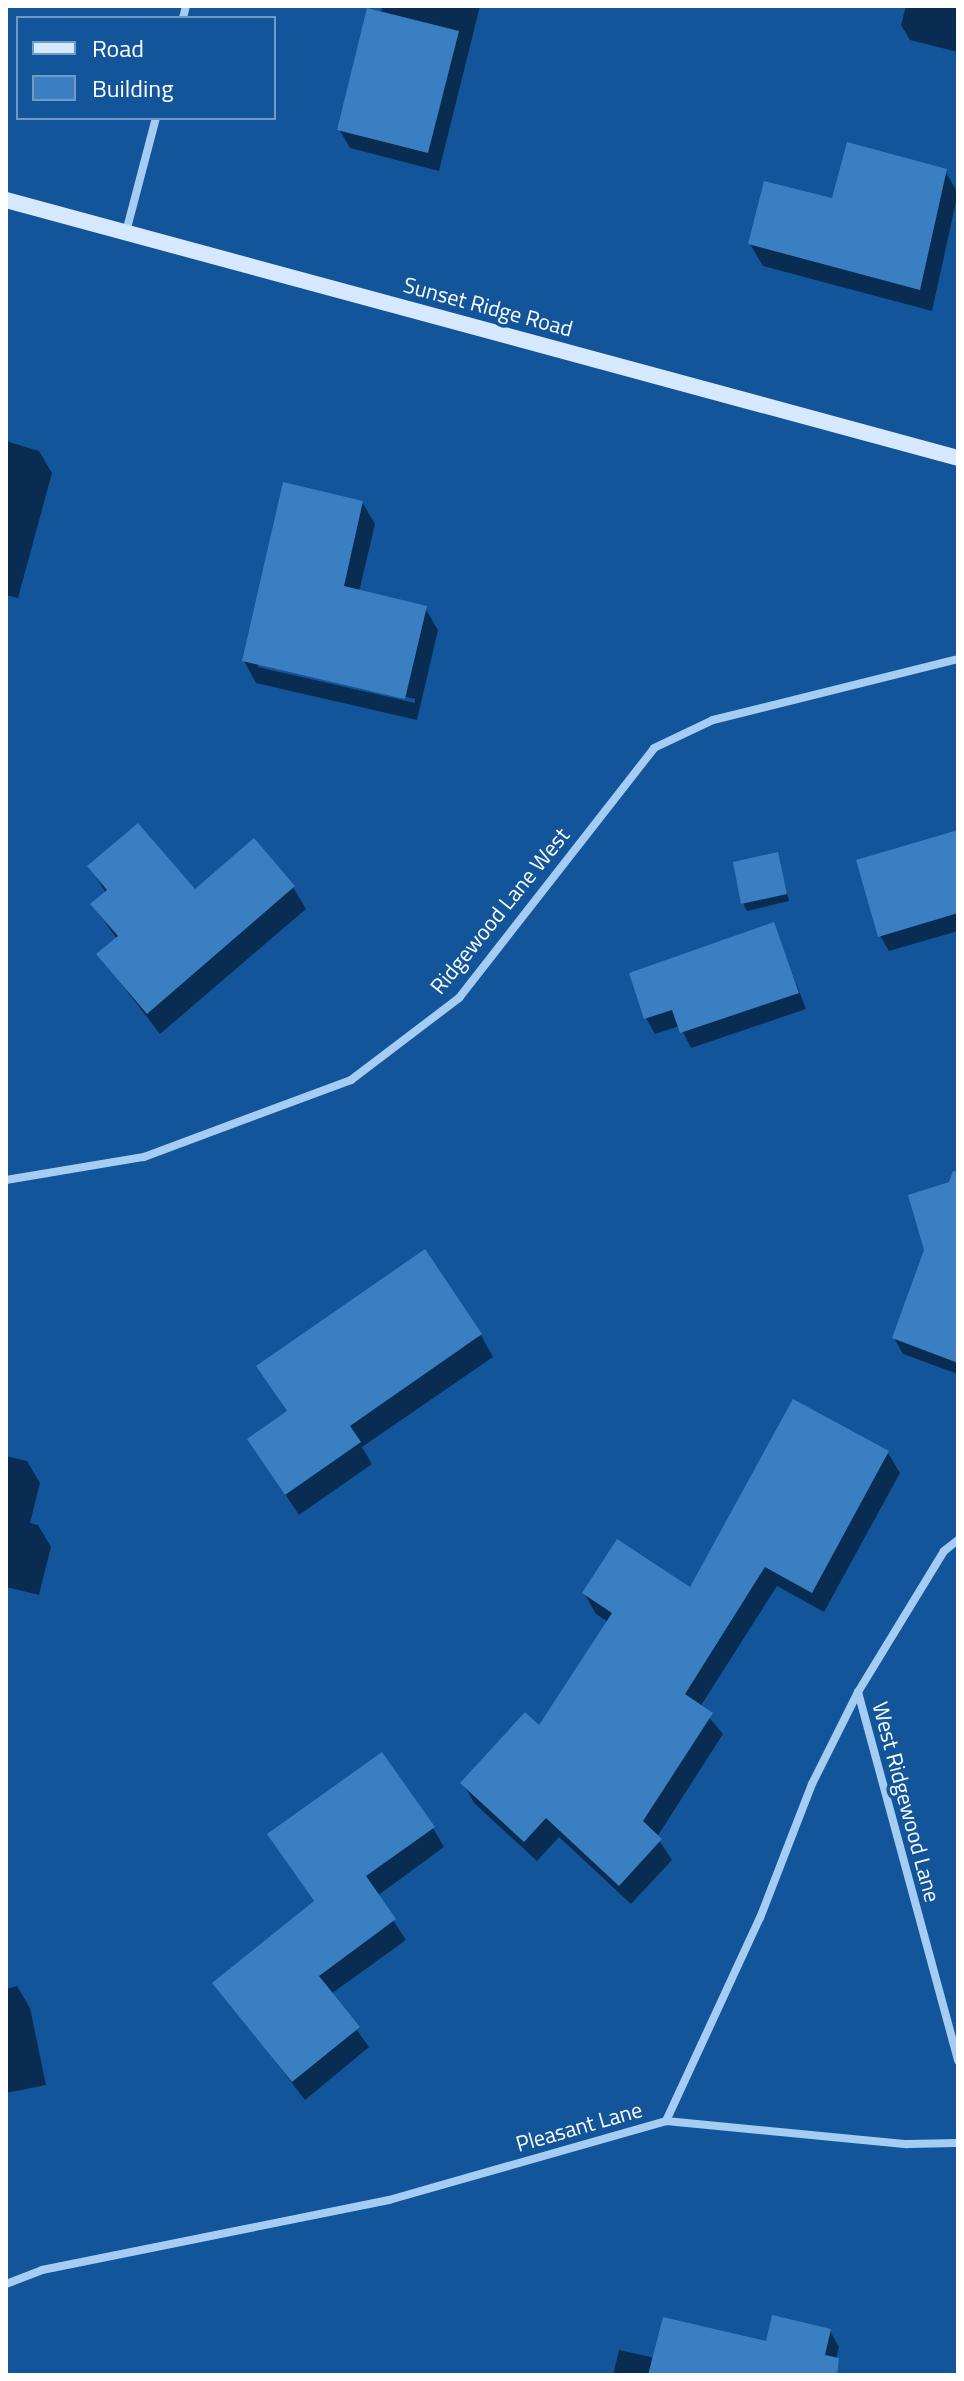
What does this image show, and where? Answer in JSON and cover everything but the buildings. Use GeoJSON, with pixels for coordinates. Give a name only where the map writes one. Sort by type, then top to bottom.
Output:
{"type":"FeatureCollection","features":[{"type":"Feature","properties":{"kind":"street"},"geometry":{"type":"LineString","coordinates":[[126,232],[155,120]]}},
{"type":"Feature","properties":{"kind":"street","name":"Sunset Ridge Road"},"geometry":{"type":"LineString","coordinates":[[6,200],[958,458]]}},
{"type":"Feature","properties":{"kind":"street","name":"Ridgewood Lane West"},"geometry":{"type":"LineString","coordinates":[[6,1180],[144,1157],[351,1080],[459,998],[654,748],[713,720],[958,659]]}},
{"type":"Feature","properties":{"kind":"street","name":"Pleasant Lane"},"geometry":{"type":"LineString","coordinates":[[6,2284],[42,2270],[389,2200],[666,2121],[760,1918],[812,1784],[858,1692],[944,1551],[958,1540]]}},
{"type":"Feature","properties":{"kind":"street","name":"West Ridgewood Lane"},"geometry":{"type":"LineString","coordinates":[[858,1692],[958,2061]]}},
{"type":"Feature","properties":{"kind":"street"},"geometry":{"type":"LineString","coordinates":[[666,2121],[907,2144],[958,2143]]}}]}
